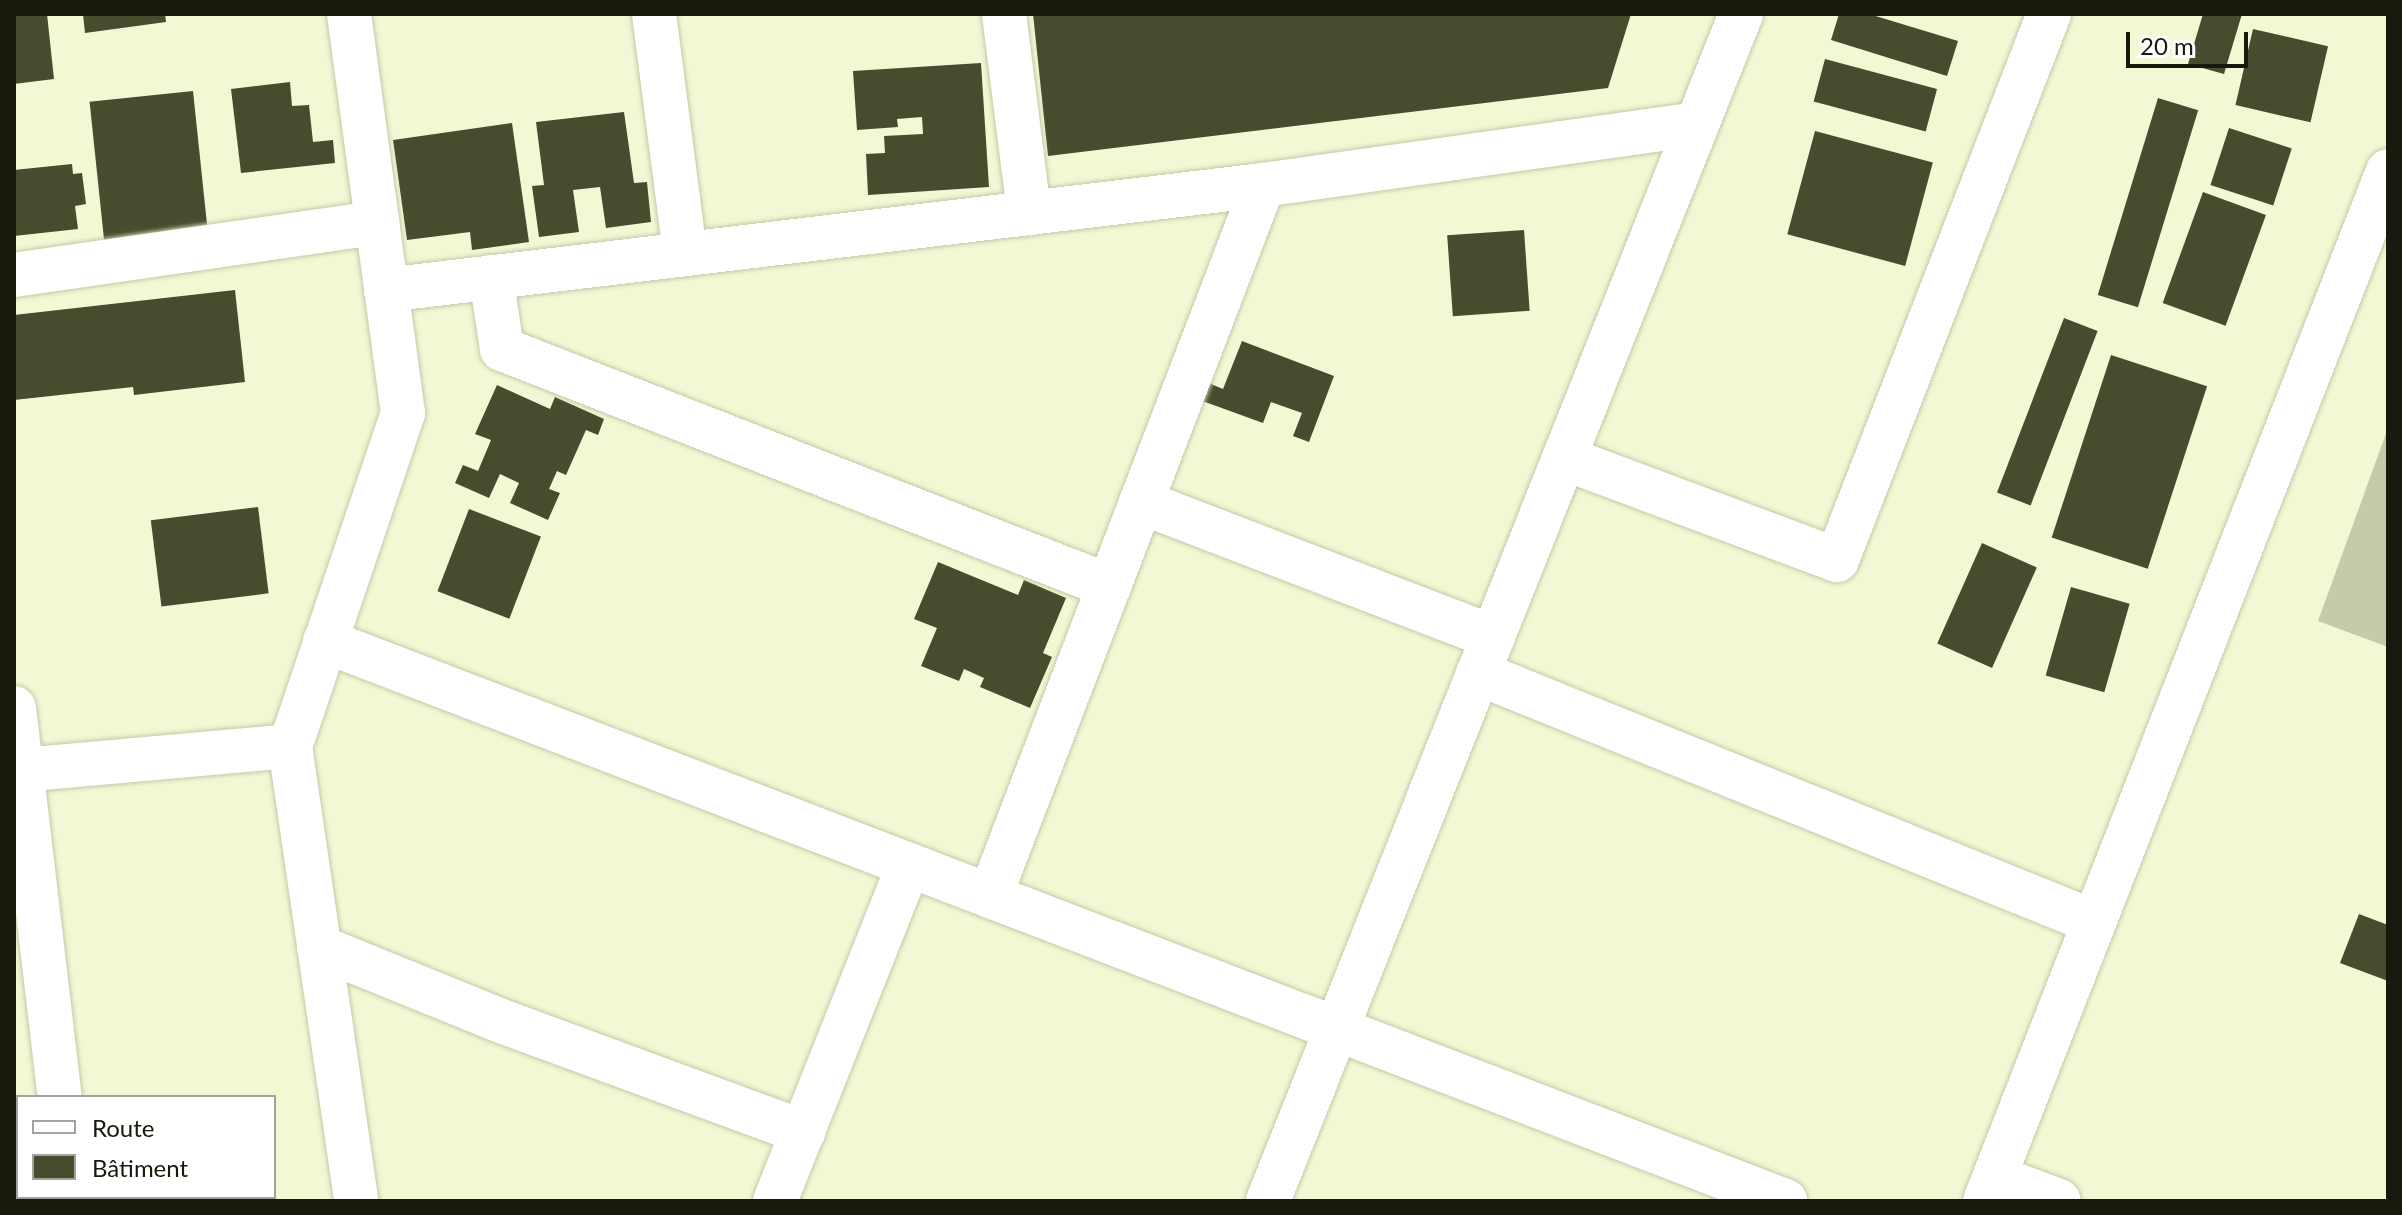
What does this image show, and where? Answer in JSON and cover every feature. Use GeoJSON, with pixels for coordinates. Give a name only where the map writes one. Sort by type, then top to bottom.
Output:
{"type":"FeatureCollection","features":[{"type":"Feature","properties":{"kind":"street"},"geometry":{"type":"LineString","coordinates":[[349,14],[403,413],[290,746],[356,1201]]}},
{"type":"Feature","properties":{"kind":"street"},"geometry":{"type":"LineString","coordinates":[[654,14],[685,254]]}},
{"type":"Feature","properties":{"kind":"street"},"geometry":{"type":"LineString","coordinates":[[1004,14],[1029,213]]}},
{"type":"Feature","properties":{"kind":"street"},"geometry":{"type":"LineString","coordinates":[[1268,1201],[1741,14]]}},
{"type":"Feature","properties":{"kind":"street"},"geometry":{"type":"LineString","coordinates":[[1564,458],[1837,560],[2049,14]]}},
{"type":"Feature","properties":{"kind":"street"},"geometry":{"type":"LineString","coordinates":[[386,290],[1263,185],[1697,124]]}},
{"type":"Feature","properties":{"kind":"street"},"geometry":{"type":"LineString","coordinates":[[2059,1201],[1990,1189],[2388,171]]}},
{"type":"Feature","properties":{"kind":"street"},"geometry":{"type":"LineString","coordinates":[[990,896],[1263,185]]}},
{"type":"Feature","properties":{"kind":"street"},"geometry":{"type":"LineString","coordinates":[[14,275],[377,223]]}},
{"type":"Feature","properties":{"kind":"street"},"geometry":{"type":"LineString","coordinates":[[491,277],[502,349],[1109,586]]}},
{"type":"Feature","properties":{"kind":"street"},"geometry":{"type":"LineString","coordinates":[[1141,502],[2094,922]]}},
{"type":"Feature","properties":{"kind":"street"},"geometry":{"type":"LineString","coordinates":[[325,641],[1785,1201]]}},
{"type":"Feature","properties":{"kind":"street"},"geometry":{"type":"LineString","coordinates":[[14,708],[60,1095]]}},
{"type":"Feature","properties":{"kind":"street"},"geometry":{"type":"LineString","coordinates":[[22,770],[290,746]]}},
{"type":"Feature","properties":{"kind":"street"},"geometry":{"type":"LineString","coordinates":[[775,1201],[909,865]]}},
{"type":"Feature","properties":{"kind":"street"},"geometry":{"type":"LineString","coordinates":[[319,947],[504,1022],[803,1132]]}},
{"type":"Feature","properties":{"kind":"green space"},"geometry":{"type":"Polygon","coordinates":[[[2388,428],[2388,647],[2318,621],[2388,428]]]}},
{"type":"Feature","properties":{"kind":"building"},"geometry":{"type":"Polygon","coordinates":[[[14,14],[47,14],[54,79],[14,84],[14,14]]]}},
{"type":"Feature","properties":{"kind":"building"},"geometry":{"type":"Polygon","coordinates":[[[83,14],[165,14],[166,22],[85,33],[83,14]]]}},
{"type":"Feature","properties":{"kind":"building"},"geometry":{"type":"Polygon","coordinates":[[[1033,14],[1631,14],[1608,88],[1048,156],[1033,14]]]}},
{"type":"Feature","properties":{"kind":"building"},"geometry":{"type":"Polygon","coordinates":[[[1839,14],[1869,14],[1958,41],[1947,76],[1831,40],[1839,14]]]}},
{"type":"Feature","properties":{"kind":"building"},"geometry":{"type":"Polygon","coordinates":[[[2203,14],[2242,14],[2224,74],[2188,64],[2203,14]]]}},
{"type":"Feature","properties":{"kind":"building"},"geometry":{"type":"Polygon","coordinates":[[[2253,29],[2328,46],[2310,122],[2235,105],[2253,29]]]}},
{"type":"Feature","properties":{"kind":"building"},"geometry":{"type":"Polygon","coordinates":[[[1825,59],[1937,89],[1926,132],[1814,102],[1825,59]]]}},
{"type":"Feature","properties":{"kind":"building"},"geometry":{"type":"Polygon","coordinates":[[[981,63],[989,187],[868,195],[866,154],[885,153],[884,136],[923,134],[922,117],[897,119],[898,127],[857,130],[853,71],[981,63]]]}},
{"type":"Feature","properties":{"kind":"building"},"geometry":{"type":"Polygon","coordinates":[[[290,82],[292,106],[309,105],[313,142],[333,140],[335,163],[241,173],[231,89],[290,82]]]}},
{"type":"Feature","properties":{"kind":"building"},"geometry":{"type":"Polygon","coordinates":[[[193,91],[208,230],[104,241],[90,102],[193,91]]]}},
{"type":"Feature","properties":{"kind":"building"},"geometry":{"type":"Polygon","coordinates":[[[2158,98],[2198,110],[2138,307],[2098,295],[2158,98]]]}},
{"type":"Feature","properties":{"kind":"building"},"geometry":{"type":"Polygon","coordinates":[[[624,112],[634,183],[647,182],[651,222],[606,228],[600,187],[573,190],[579,232],[539,237],[532,186],[544,185],[536,122],[624,112]]]}},
{"type":"Feature","properties":{"kind":"building"},"geometry":{"type":"Polygon","coordinates":[[[512,123],[529,242],[472,250],[470,232],[407,240],[393,140],[512,123]]]}},
{"type":"Feature","properties":{"kind":"building"},"geometry":{"type":"Polygon","coordinates":[[[2229,128],[2292,148],[2273,205],[2210,185],[2229,128]]]}},
{"type":"Feature","properties":{"kind":"building"},"geometry":{"type":"Polygon","coordinates":[[[1815,131],[1933,163],[1905,266],[1787,234],[1815,131]]]}},
{"type":"Feature","properties":{"kind":"building"},"geometry":{"type":"Polygon","coordinates":[[[72,164],[73,174],[82,173],[86,204],[75,206],[78,229],[14,236],[14,170],[72,164]]]}},
{"type":"Feature","properties":{"kind":"building"},"geometry":{"type":"Polygon","coordinates":[[[2203,192],[2266,215],[2226,326],[2163,303],[2203,192]]]}},
{"type":"Feature","properties":{"kind":"building"},"geometry":{"type":"Polygon","coordinates":[[[1524,230],[1530,311],[1453,316],[1447,235],[1524,230]]]}},
{"type":"Feature","properties":{"kind":"building"},"geometry":{"type":"Polygon","coordinates":[[[235,290],[245,382],[134,395],[133,387],[14,400],[14,315],[235,290]]]}},
{"type":"Feature","properties":{"kind":"building"},"geometry":{"type":"Polygon","coordinates":[[[2064,318],[2098,331],[2031,505],[1997,493],[2064,318]]]}},
{"type":"Feature","properties":{"kind":"building"},"geometry":{"type":"Polygon","coordinates":[[[1242,341],[1334,376],[1309,442],[1293,436],[1302,413],[1271,402],[1263,423],[1197,399],[1204,381],[1223,389],[1242,341]]]}},
{"type":"Feature","properties":{"kind":"building"},"geometry":{"type":"Polygon","coordinates":[[[2111,355],[2207,386],[2148,569],[2052,538],[2111,355]]]}},
{"type":"Feature","properties":{"kind":"building"},"geometry":{"type":"Polygon","coordinates":[[[497,385],[550,409],[555,397],[604,419],[598,435],[586,430],[566,475],[557,471],[549,489],[560,493],[548,520],[510,503],[519,483],[500,474],[489,498],[455,483],[463,465],[478,471],[491,440],[475,434],[497,385]]]}},
{"type":"Feature","properties":{"kind":"building"},"geometry":{"type":"Polygon","coordinates":[[[258,507],[269,593],[161,607],[151,520],[258,507]]]}},
{"type":"Feature","properties":{"kind":"building"},"geometry":{"type":"Polygon","coordinates":[[[469,509],[541,537],[509,619],[437,591],[469,509]]]}},
{"type":"Feature","properties":{"kind":"building"},"geometry":{"type":"Polygon","coordinates":[[[1982,543],[2037,567],[1992,668],[1937,643],[1982,543]]]}},
{"type":"Feature","properties":{"kind":"building"},"geometry":{"type":"Polygon","coordinates":[[[938,562],[1018,595],[1024,580],[1066,598],[1043,653],[1052,657],[1030,708],[980,687],[984,678],[964,669],[959,681],[921,666],[937,628],[914,619],[938,562]]]}},
{"type":"Feature","properties":{"kind":"building"},"geometry":{"type":"Polygon","coordinates":[[[2071,587],[2130,604],[2104,692],[2046,675],[2071,587]]]}},
{"type":"Feature","properties":{"kind":"building"},"geometry":{"type":"Polygon","coordinates":[[[2359,914],[2388,925],[2388,981],[2340,963],[2359,914]]]}}]}
